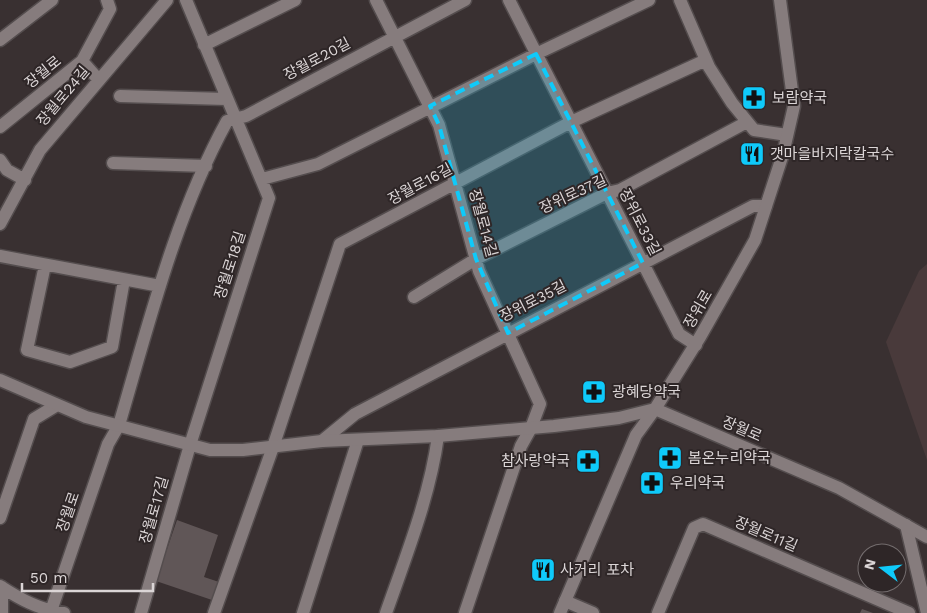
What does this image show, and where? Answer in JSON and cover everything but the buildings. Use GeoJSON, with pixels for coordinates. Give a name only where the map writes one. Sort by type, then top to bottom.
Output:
{"type":"FeatureCollection","features":[{"type":"Feature","properties":{"kind":"street"},"geometry":{"type":"LineString","coordinates":[[0,40],[52,0]]}},
{"type":"Feature","properties":{"kind":"street"},"geometry":{"type":"LineString","coordinates":[[98,79],[82,61],[110,9],[107,0]]}},
{"type":"Feature","properties":{"kind":"street","name":"장월로24길"},"geometry":{"type":"LineString","coordinates":[[0,224],[40,150],[98,79],[167,0]]}},
{"type":"Feature","properties":{"kind":"street","name":"장월로18길"},"geometry":{"type":"LineString","coordinates":[[186,0],[234,119],[262,179],[268,198],[190,444]]}},
{"type":"Feature","properties":{"kind":"street"},"geometry":{"type":"LineString","coordinates":[[204,45],[295,0]]}},
{"type":"Feature","properties":{"kind":"street","name":"장월로14길"},"geometry":{"type":"LineString","coordinates":[[376,0],[439,125],[479,271],[540,404],[531,428]]}},
{"type":"Feature","properties":{"kind":"street","name":"장월로20길"},"geometry":{"type":"LineString","coordinates":[[234,119],[246,116],[465,0]]}},
{"type":"Feature","properties":{"kind":"street","name":"장위로33길"},"geometry":{"type":"LineString","coordinates":[[509,0],[679,334],[696,345]]}},
{"type":"Feature","properties":{"kind":"street"},"geometry":{"type":"LineString","coordinates":[[262,179],[318,164],[430,106],[650,0]]}},
{"type":"Feature","properties":{"kind":"street"},"geometry":{"type":"LineString","coordinates":[[680,0],[706,60],[732,104],[754,130],[787,136]]}},
{"type":"Feature","properties":{"kind":"street","name":"장위로"},"geometry":{"type":"LineString","coordinates":[[560,613],[636,435],[696,345],[755,240],[787,136],[794,106],[780,0]]}},
{"type":"Feature","properties":{"kind":"street","name":"장월로16길"},"geometry":{"type":"LineString","coordinates":[[273,447],[340,244],[571,122],[706,60]]}},
{"type":"Feature","properties":{"kind":"street","name":"장월로"},"geometry":{"type":"LineString","coordinates":[[0,127],[82,61]]}},
{"type":"Feature","properties":{"kind":"street"},"geometry":{"type":"LineString","coordinates":[[120,96],[226,99]]}},
{"type":"Feature","properties":{"kind":"street"},"geometry":{"type":"LineString","coordinates":[[119,426],[160,286],[177,236],[206,166],[227,122],[234,119]]}},
{"type":"Feature","properties":{"kind":"street","name":"장위로37길"},"geometry":{"type":"LineString","coordinates":[[414,297],[476,259],[607,193],[620,190],[747,122]]}},
{"type":"Feature","properties":{"kind":"street"},"geometry":{"type":"LineString","coordinates":[[0,160],[7,170],[25,180]]}},
{"type":"Feature","properties":{"kind":"street"},"geometry":{"type":"LineString","coordinates":[[113,163],[206,166]]}},
{"type":"Feature","properties":{"kind":"street","name":"장위로35길"},"geometry":{"type":"LineString","coordinates":[[322,441],[355,414],[508,333],[753,206],[766,206]]}},
{"type":"Feature","properties":{"kind":"street"},"geometry":{"type":"LineString","coordinates":[[0,256],[160,286]]}},
{"type":"Feature","properties":{"kind":"street"},"geometry":{"type":"LineString","coordinates":[[44,265],[27,350],[70,362],[112,347],[124,280]]}},
{"type":"Feature","properties":{"kind":"street"},"geometry":{"type":"LineString","coordinates":[[0,380],[86,417],[210,450],[243,450],[322,441],[438,436],[531,428],[620,418],[655,409]]}},
{"type":"Feature","properties":{"kind":"street"},"geometry":{"type":"LineString","coordinates":[[0,518],[34,419],[57,405]]}},
{"type":"Feature","properties":{"kind":"street","name":"장월로"},"geometry":{"type":"LineString","coordinates":[[655,409],[839,488],[927,537]]}},
{"type":"Feature","properties":{"kind":"street","name":"장월로"},"geometry":{"type":"LineString","coordinates":[[57,612],[108,444],[119,426]]}},
{"type":"Feature","properties":{"kind":"street"},"geometry":{"type":"LineString","coordinates":[[466,613],[521,446],[531,428]]}},
{"type":"Feature","properties":{"kind":"street"},"geometry":{"type":"LineString","coordinates":[[386,613],[409,549],[435,458],[438,436]]}},
{"type":"Feature","properties":{"kind":"street"},"geometry":{"type":"LineString","coordinates":[[303,613],[358,440]]}},
{"type":"Feature","properties":{"kind":"street","name":"장월로17길"},"geometry":{"type":"LineString","coordinates":[[141,613],[190,444]]}},
{"type":"Feature","properties":{"kind":"street"},"geometry":{"type":"LineString","coordinates":[[214,613],[273,447]]}},
{"type":"Feature","properties":{"kind":"street","name":"장월로11길"},"geometry":{"type":"LineString","coordinates":[[658,613],[694,528],[703,524],[910,613]]}},
{"type":"Feature","properties":{"kind":"street"},"geometry":{"type":"LineString","coordinates":[[906,525],[927,613]]}},
{"type":"Feature","properties":{"kind":"street"},"geometry":{"type":"LineString","coordinates":[[1,587],[24,601],[57,612]]}},
{"type":"Feature","properties":{"kind":"street"},"geometry":{"type":"LineString","coordinates":[[1,587],[2,613]]}},
{"type":"Feature","properties":{"kind":"street"},"geometry":{"type":"LineString","coordinates":[[565,601],[593,613]]}},
{"type":"Feature","properties":{"kind":"highlighted area"},"geometry":{"type":"Polygon","coordinates":[[[536,54],[643,263],[508,333],[476,259],[439,125],[430,106],[536,54]]]}},
{"type":"Feature","properties":{"kind":"shaded area"},"geometry":{"type":"Polygon","coordinates":[[[927,264],[927,460],[886,342],[919,271],[927,264]]]}},
{"type":"Feature","properties":{"kind":"place","name":"보람약국"},"geometry":{"type":"Point","coordinates":[754,98]}},
{"type":"Feature","properties":{"kind":"place","name":"갯마을바지락칼국수"},"geometry":{"type":"Point","coordinates":[752,154]}},
{"type":"Feature","properties":{"kind":"place","name":"광혜당약국"},"geometry":{"type":"Point","coordinates":[594,392]}},
{"type":"Feature","properties":{"kind":"place","name":"봄온누리약국"},"geometry":{"type":"Point","coordinates":[670,458]}},
{"type":"Feature","properties":{"kind":"place","name":"참사랑약국"},"geometry":{"type":"Point","coordinates":[588,461]}},
{"type":"Feature","properties":{"kind":"place","name":"우리약국"},"geometry":{"type":"Point","coordinates":[652,483]}},
{"type":"Feature","properties":{"kind":"place","name":"사거리 포차"},"geometry":{"type":"Point","coordinates":[543,570]}}]}
